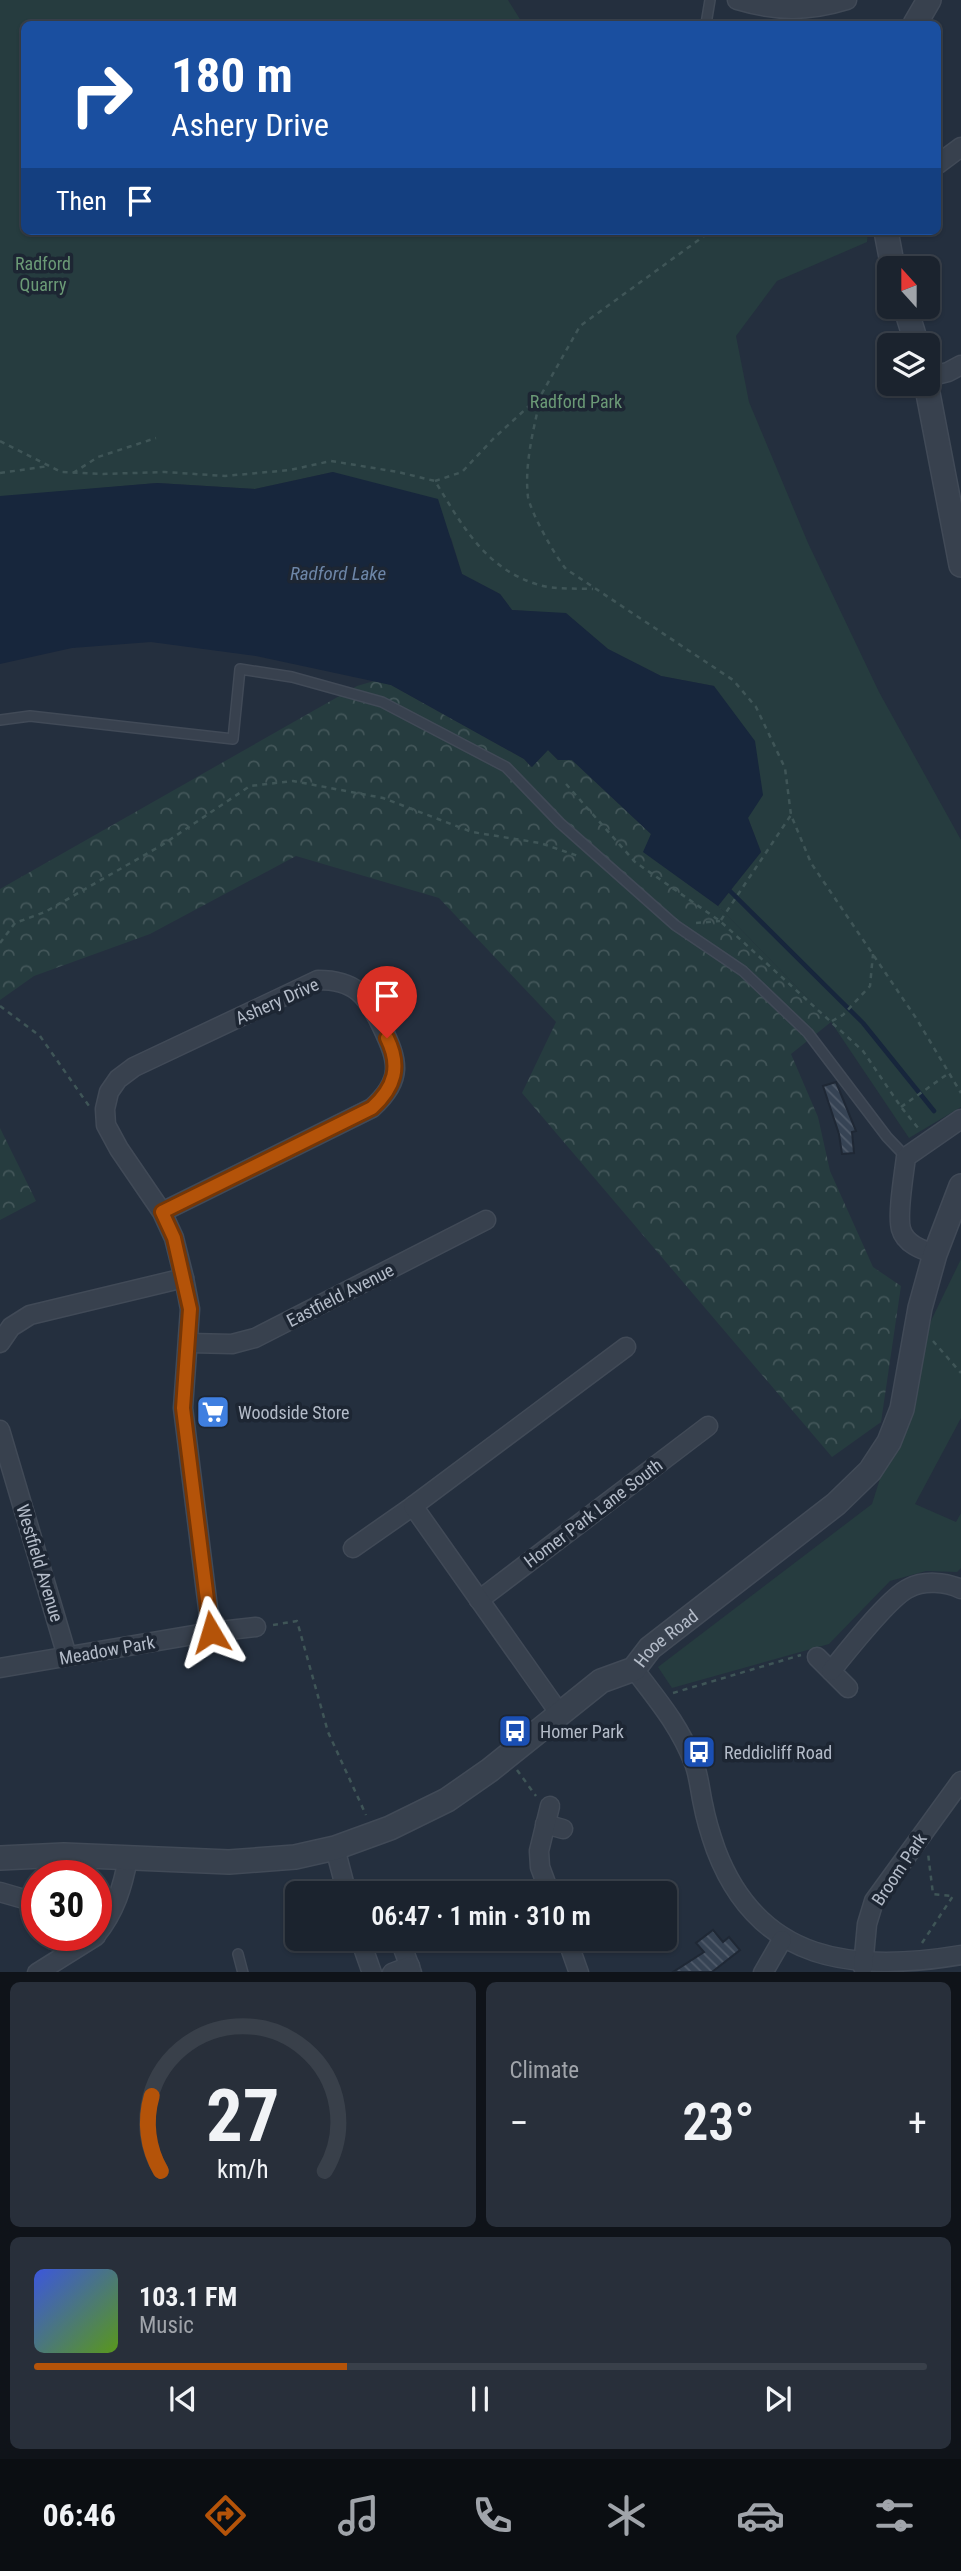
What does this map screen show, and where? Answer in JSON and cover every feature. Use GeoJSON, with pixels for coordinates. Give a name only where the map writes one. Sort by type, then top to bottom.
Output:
{"type":"FeatureCollection","features":[{"type":"Feature","properties":{"kind":"street"},"geometry":{"type":"LineString","coordinates":[[737,0],[761,7],[792,10],[848,0]]}},
{"type":"Feature","properties":{"kind":"street"},"geometry":{"type":"LineString","coordinates":[[917,21],[929,0]]}},
{"type":"Feature","properties":{"kind":"street"},"geometry":{"type":"LineString","coordinates":[[941,162],[961,147]]}},
{"type":"Feature","properties":{"kind":"street"},"geometry":{"type":"LineString","coordinates":[[887,235],[891,256]]}},
{"type":"Feature","properties":{"kind":"street"},"geometry":{"type":"LineString","coordinates":[[940,374],[961,365]]}},
{"type":"Feature","properties":{"kind":"street"},"geometry":{"type":"LineString","coordinates":[[928,396],[961,565]]}},
{"type":"Feature","properties":{"kind":"street","name":"Ashery Drive"},"geometry":{"type":"LineString","coordinates":[[162,1212],[372,1108],[386,1095],[394,1075],[395,1055],[372,1004],[356,988],[337,980],[318,980],[134,1067],[118,1079],[107,1100],[106,1125],[162,1212],[174,1238],[184,1278],[190,1309],[183,1408],[211,1632]]}},
{"type":"Feature","properties":{"kind":"street"},"geometry":{"type":"LineString","coordinates":[[935,1254],[908,1240],[901,1229],[906,1157],[961,1119]]}},
{"type":"Feature","properties":{"kind":"street","name":"Hooe Road"},"geometry":{"type":"LineString","coordinates":[[0,1858],[64,1855],[229,1862],[295,1857],[335,1848],[374,1834],[447,1800],[606,1679],[634,1670],[650,1648],[836,1504],[870,1471],[889,1442],[902,1409],[917,1322],[935,1254],[961,1186]]}},
{"type":"Feature","properties":{"kind":"street","name":"Eastfield Avenue"},"geometry":{"type":"LineString","coordinates":[[188,1343],[232,1344],[255,1338],[485,1220]]}},
{"type":"Feature","properties":{"kind":"street"},"geometry":{"type":"LineString","coordinates":[[0,1343],[11,1327],[30,1315],[184,1278]]}},
{"type":"Feature","properties":{"kind":"street"},"geometry":{"type":"LineString","coordinates":[[353,1548],[626,1347]]}},
{"type":"Feature","properties":{"kind":"street","name":"Homer Park Lane South"},"geometry":{"type":"LineString","coordinates":[[479,1600],[708,1426]]}},
{"type":"Feature","properties":{"kind":"street","name":"Westfield Avenue"},"geometry":{"type":"LineString","coordinates":[[0,1430],[67,1656]]}},
{"type":"Feature","properties":{"kind":"street"},"geometry":{"type":"LineString","coordinates":[[413,1506],[560,1714]]}},
{"type":"Feature","properties":{"kind":"street"},"geometry":{"type":"LineString","coordinates":[[831,1671],[908,1588],[949,1583],[961,1589]]}},
{"type":"Feature","properties":{"kind":"street","name":"Meadow Park"},"geometry":{"type":"LineString","coordinates":[[0,1668],[211,1632],[256,1627]]}},
{"type":"Feature","properties":{"kind":"street"},"geometry":{"type":"LineString","coordinates":[[817,1657],[848,1688]]}},
{"type":"Feature","properties":{"kind":"street"},"geometry":{"type":"LineString","coordinates":[[634,1670],[676,1724],[696,1766],[704,1809],[716,1850],[732,1885],[757,1918],[782,1940],[837,1964],[863,1967],[922,1963],[961,1955]]}},
{"type":"Feature","properties":{"kind":"street","name":"Broom Park"},"geometry":{"type":"LineString","coordinates":[[863,1967],[867,1924],[874,1901],[961,1781]]}},
{"type":"Feature","properties":{"kind":"street"},"geometry":{"type":"LineString","coordinates":[[545,1881],[540,1867],[540,1851],[554,1826],[550,1806]]}},
{"type":"Feature","properties":{"kind":"street"},"geometry":{"type":"LineString","coordinates":[[335,1848],[344,1881]]}},
{"type":"Feature","properties":{"kind":"street"},"geometry":{"type":"LineString","coordinates":[[112,1910],[128,1858]]}},
{"type":"Feature","properties":{"kind":"street"},"geometry":{"type":"LineString","coordinates":[[0,1892],[21,1898]]}},
{"type":"Feature","properties":{"kind":"street"},"geometry":{"type":"LineString","coordinates":[[763,1972],[782,1940]]}},
{"type":"Feature","properties":{"kind":"street"},"geometry":{"type":"LineString","coordinates":[[37,1972],[61,1951]]}},
{"type":"Feature","properties":{"kind":"street"},"geometry":{"type":"LineString","coordinates":[[364,1951],[372,1972]]}},
{"type":"Feature","properties":{"kind":"street"},"geometry":{"type":"LineString","coordinates":[[392,1972],[411,1969],[404,1951]]}},
{"type":"Feature","properties":{"kind":"street"},"geometry":{"type":"LineString","coordinates":[[571,1951],[579,1972]]}},
{"type":"Feature","properties":{"kind":"lane"},"geometry":{"type":"LineString","coordinates":[[706,21],[710,0]]}},
{"type":"Feature","properties":{"kind":"lane"},"geometry":{"type":"LineString","coordinates":[[0,720],[30,716],[233,739],[240,669],[292,677],[382,702],[506,767],[560,823],[675,925],[743,971],[807,1033],[887,1137],[906,1157]]}},
{"type":"Feature","properties":{"kind":"lane"},"geometry":{"type":"LineString","coordinates":[[239,1954],[243,1972]]}},
{"type":"Feature","properties":{"kind":"path"},"geometry":{"type":"LineString","coordinates":[[0,441],[61,472],[103,474],[165,471],[225,476],[290,470],[331,461],[435,481],[462,472],[541,395],[580,326],[705,235]]}},
{"type":"Feature","properties":{"kind":"path"},"geometry":{"type":"LineString","coordinates":[[541,395],[529,456],[528,499],[556,558],[566,569],[595,589],[733,680],[756,707],[785,768],[791,816],[811,863],[916,1017],[961,1093]]}},
{"type":"Feature","properties":{"kind":"path"},"geometry":{"type":"LineString","coordinates":[[73,473],[98,457],[156,438]]}},
{"type":"Feature","properties":{"kind":"path"},"geometry":{"type":"LineString","coordinates":[[0,473],[48,466]]}},
{"type":"Feature","properties":{"kind":"path"},"geometry":{"type":"LineString","coordinates":[[435,481],[473,542],[505,570],[540,586],[595,589]]}},
{"type":"Feature","properties":{"kind":"path"},"geometry":{"type":"LineString","coordinates":[[0,943],[15,923],[45,912],[162,845],[250,786],[293,780],[383,798],[472,832],[540,843],[609,866]]}},
{"type":"Feature","properties":{"kind":"path"},"geometry":{"type":"LineString","coordinates":[[566,784],[635,862],[720,921],[863,1051],[901,1107],[930,1142]]}},
{"type":"Feature","properties":{"kind":"path"},"geometry":{"type":"LineString","coordinates":[[720,921],[791,816]]}},
{"type":"Feature","properties":{"kind":"path"},"geometry":{"type":"LineString","coordinates":[[675,925],[720,921]]}},
{"type":"Feature","properties":{"kind":"path"},"geometry":{"type":"LineString","coordinates":[[831,1022],[844,1014],[870,986],[873,954]]}},
{"type":"Feature","properties":{"kind":"path"},"geometry":{"type":"LineString","coordinates":[[0,1006],[40,1036],[96,1115]]}},
{"type":"Feature","properties":{"kind":"path"},"geometry":{"type":"LineString","coordinates":[[901,1107],[949,1073]]}},
{"type":"Feature","properties":{"kind":"path"},"geometry":{"type":"LineString","coordinates":[[917,1322],[961,1373]]}},
{"type":"Feature","properties":{"kind":"path"},"geometry":{"type":"LineString","coordinates":[[256,1627],[298,1621],[328,1732],[374,1834]]}},
{"type":"Feature","properties":{"kind":"path"},"geometry":{"type":"LineString","coordinates":[[656,1698],[815,1651],[817,1657]]}},
{"type":"Feature","properties":{"kind":"path"},"geometry":{"type":"LineString","coordinates":[[507,1756],[535,1795],[550,1806]]}},
{"type":"Feature","properties":{"kind":"path"},"geometry":{"type":"LineString","coordinates":[[922,1963],[919,1950],[953,1896],[933,1894],[926,1829]]}},
{"type":"Feature","properties":{"kind":"green space","name":"Radford Park"},"geometry":{"type":"Polygon","coordinates":[[[0,0],[508,0],[521,21],[21,21],[21,235],[868,235],[867,242],[777,281],[736,336],[749,402],[808,543],[879,692],[961,840],[961,1107],[909,1138],[831,1022],[718,906],[761,852],[748,818],[714,686],[661,676],[608,649],[566,614],[512,610],[500,594],[462,574],[451,538],[333,472],[255,489],[157,483],[0,497],[0,0]]]}},
{"type":"Feature","properties":{"kind":"green space"},"geometry":{"type":"Polygon","coordinates":[[[374,681],[391,685],[524,759],[531,767],[548,750],[558,760],[572,760],[651,834],[644,852],[718,906],[831,1022],[791,1054],[818,1117],[830,1171],[873,1267],[901,1286],[881,1422],[832,1457],[522,1093],[556,1022],[439,898],[296,856],[150,934],[34,976],[0,1000],[0,889],[357,686],[374,681]]]}},
{"type":"Feature","properties":{"kind":"green space"},"geometry":{"type":"Polygon","coordinates":[[[0,1128],[36,1201],[0,1220],[0,1128]]]}},
{"type":"Feature","properties":{"kind":"green space"},"geometry":{"type":"Polygon","coordinates":[[[961,1259],[961,1418],[915,1504],[956,1522],[961,1513],[961,1568],[957,1572],[926,1571],[890,1581],[829,1644],[672,1688],[658,1667],[872,1504],[927,1329],[961,1259]]]}},
{"type":"Feature","properties":{"kind":"water","name":"Radford Lake"},"geometry":{"type":"Polygon","coordinates":[[[333,472],[438,499],[462,574],[500,594],[512,610],[566,613],[608,649],[661,676],[714,686],[755,741],[763,795],[748,818],[761,852],[718,906],[643,852],[651,834],[572,760],[558,760],[548,750],[532,767],[524,759],[391,685],[256,656],[151,642],[72,648],[0,664],[0,496],[157,483],[255,489],[333,472]]]}},
{"type":"Feature","properties":{"kind":"building"},"geometry":{"type":"Polygon","coordinates":[[[836,1082],[856,1131],[852,1132],[854,1153],[842,1154],[839,1134],[823,1086],[836,1082]]]}},
{"type":"Feature","properties":{"kind":"building"},"geometry":{"type":"Polygon","coordinates":[[[713,1930],[723,1942],[729,1937],[740,1950],[712,1972],[673,1972],[704,1952],[696,1943],[713,1930]]]}},
{"type":"Feature","properties":{"kind":"waterway"},"geometry":{"type":"LineString","coordinates":[[730,891],[863,1023],[934,1111]]}},
{"type":"Feature","properties":{"kind":"place","name":"Woodside Store"},"geometry":{"type":"Point","coordinates":[213,1412]}},
{"type":"Feature","properties":{"kind":"place","name":"Homer Park"},"geometry":{"type":"Point","coordinates":[515,1731]}},
{"type":"Feature","properties":{"kind":"place","name":"Reddicliff Road"},"geometry":{"type":"Point","coordinates":[699,1752]}},
{"type":"Feature","properties":{"kind":"route"},"geometry":{"type":"LineString","coordinates":[[211,1632],[183,1408],[190,1309],[174,1238],[162,1212],[372,1108],[386,1095],[394,1075],[395,1055],[387,1038]]}},
{"type":"Feature","properties":{"kind":"park label","name":"Radford Quarry"},"geometry":{"type":"Point","coordinates":[43,273]}}]}
